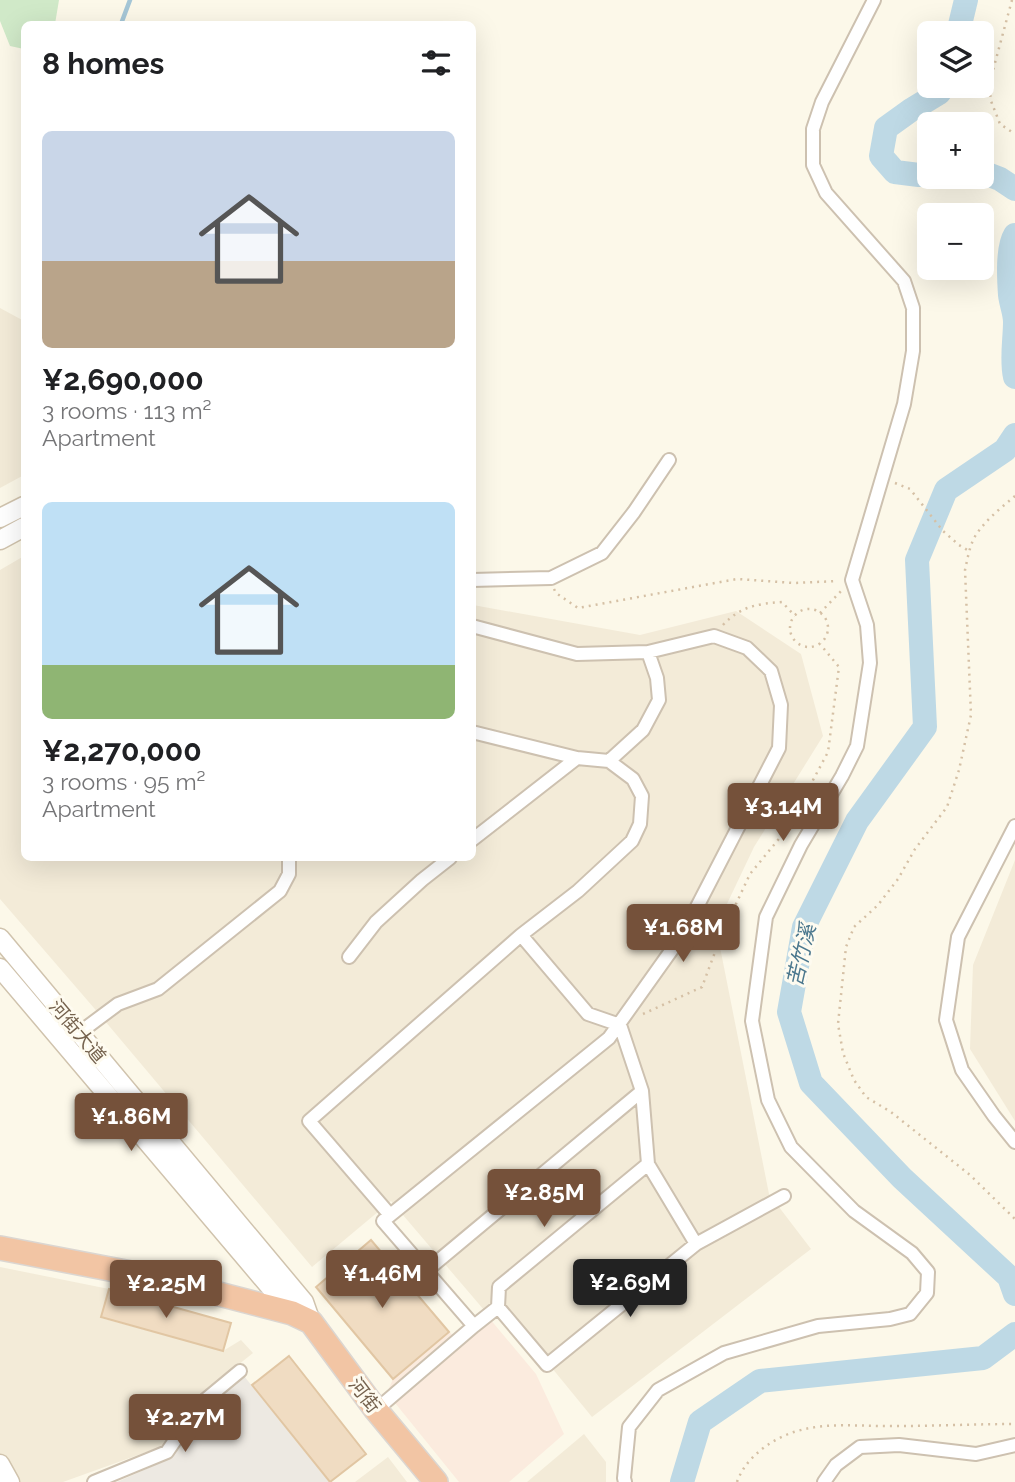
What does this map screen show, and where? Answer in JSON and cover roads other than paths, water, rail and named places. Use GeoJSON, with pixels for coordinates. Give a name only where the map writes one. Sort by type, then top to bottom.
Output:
{"type":"FeatureCollection","features":[{"type":"Feature","properties":{"kind":"highway"},"geometry":{"type":"LineString","coordinates":[[0,1248],[157,1278],[302,1317]]}},
{"type":"Feature","properties":{"kind":"highway","name":"河街"},"geometry":{"type":"LineString","coordinates":[[302,1317],[436,1482]]}},
{"type":"Feature","properties":{"kind":"main road"},"geometry":{"type":"LineString","coordinates":[[0,518],[21,508]]}},
{"type":"Feature","properties":{"kind":"main road"},"geometry":{"type":"LineString","coordinates":[[0,540],[21,529]]}},
{"type":"Feature","properties":{"kind":"main road","name":"河街大道"},"geometry":{"type":"LineString","coordinates":[[0,937],[304,1302],[302,1317]]}},
{"type":"Feature","properties":{"kind":"main road","name":"河街大道"},"geometry":{"type":"LineString","coordinates":[[0,968],[302,1317]]}},
{"type":"Feature","properties":{"kind":"main road"},"geometry":{"type":"LineString","coordinates":[[0,1464],[10,1482]]}},
{"type":"Feature","properties":{"kind":"street"},"geometry":{"type":"LineString","coordinates":[[625,1482],[629,1427],[658,1390],[724,1353],[818,1326],[890,1319],[910,1314],[926,1293],[928,1272],[912,1253],[854,1210],[791,1147],[768,1100],[752,1021],[766,917],[801,845],[857,746],[870,663],[867,625],[852,580],[904,404],[912,351],[913,308],[904,281],[826,193],[813,165],[813,129],[822,102],[874,0]]}},
{"type":"Feature","properties":{"kind":"street"},"geometry":{"type":"LineString","coordinates":[[476,580],[551,578],[602,553],[634,512],[668,460]]}},
{"type":"Feature","properties":{"kind":"street"},"geometry":{"type":"LineString","coordinates":[[474,1326],[383,1221],[609,1038],[621,1025],[683,934],[779,748],[781,705],[771,671],[747,648],[714,636],[648,652],[577,654],[476,627]]}},
{"type":"Feature","properties":{"kind":"street"},"geometry":{"type":"LineString","coordinates":[[609,761],[643,730],[659,700],[657,678],[648,652]]}},
{"type":"Feature","properties":{"kind":"street"},"geometry":{"type":"LineString","coordinates":[[390,1215],[309,1121],[521,935],[578,891],[632,841],[640,824],[642,796],[633,779],[609,761],[577,758],[476,733]]}},
{"type":"Feature","properties":{"kind":"street"},"geometry":{"type":"LineString","coordinates":[[476,837],[577,758]]}},
{"type":"Feature","properties":{"kind":"street"},"geometry":{"type":"LineString","coordinates":[[1015,826],[958,937],[946,1020],[962,1070],[1015,1142]]}},
{"type":"Feature","properties":{"kind":"street"},"geometry":{"type":"LineString","coordinates":[[79,1033],[118,1004],[158,989],[281,891],[289,874],[289,861]]}},
{"type":"Feature","properties":{"kind":"street"},"geometry":{"type":"LineString","coordinates":[[349,957],[376,922],[446,861]]}},
{"type":"Feature","properties":{"kind":"street"},"geometry":{"type":"LineString","coordinates":[[521,935],[588,1014],[621,1025]]}},
{"type":"Feature","properties":{"kind":"street"},"geometry":{"type":"LineString","coordinates":[[621,1025],[642,1091],[648,1164],[696,1244]]}},
{"type":"Feature","properties":{"kind":"street"},"geometry":{"type":"LineString","coordinates":[[426,1271],[642,1091]]}},
{"type":"Feature","properties":{"kind":"street"},"geometry":{"type":"LineString","coordinates":[[648,1164],[499,1287],[498,1307],[547,1365],[696,1244],[785,1196]]}},
{"type":"Feature","properties":{"kind":"street"},"geometry":{"type":"LineString","coordinates":[[376,1410],[498,1307]]}},
{"type":"Feature","properties":{"kind":"street"},"geometry":{"type":"LineString","coordinates":[[94,1482],[167,1452],[199,1405],[240,1371]]}},
{"type":"Feature","properties":{"kind":"street"},"geometry":{"type":"LineString","coordinates":[[824,1482],[836,1465],[860,1447],[899,1445],[976,1454],[1015,1445]]}},
{"type":"Feature","properties":{"kind":"waterway"},"geometry":{"type":"LineString","coordinates":[[122,21],[130,0]]}},
{"type":"Feature","properties":{"kind":"waterway","name":"苦竹溪"},"geometry":{"type":"LineString","coordinates":[[961,21],[966,0]]}},
{"type":"Feature","properties":{"kind":"waterway","name":"苦竹溪"},"geometry":{"type":"LineString","coordinates":[[917,175],[895,172],[881,156],[886,128],[931,98]]}},
{"type":"Feature","properties":{"kind":"waterway","name":"苦竹溪"},"geometry":{"type":"LineString","coordinates":[[994,177],[1015,189]]}},
{"type":"Feature","properties":{"kind":"waterway","name":"苦竹溪"},"geometry":{"type":"LineString","coordinates":[[1015,235],[1009,273],[1015,319],[1015,377]]}},
{"type":"Feature","properties":{"kind":"waterway","name":"苦竹溪"},"geometry":{"type":"LineString","coordinates":[[1015,435],[1005,450],[946,490],[917,560],[925,727],[857,821],[804,927],[789,1012],[811,1083],[902,1178],[1009,1277],[1015,1294]]}},
{"type":"Feature","properties":{"kind":"waterway","name":"苦竹溪"},"geometry":{"type":"LineString","coordinates":[[682,1482],[700,1422],[760,1381],[983,1358],[1015,1334]]}}]}
